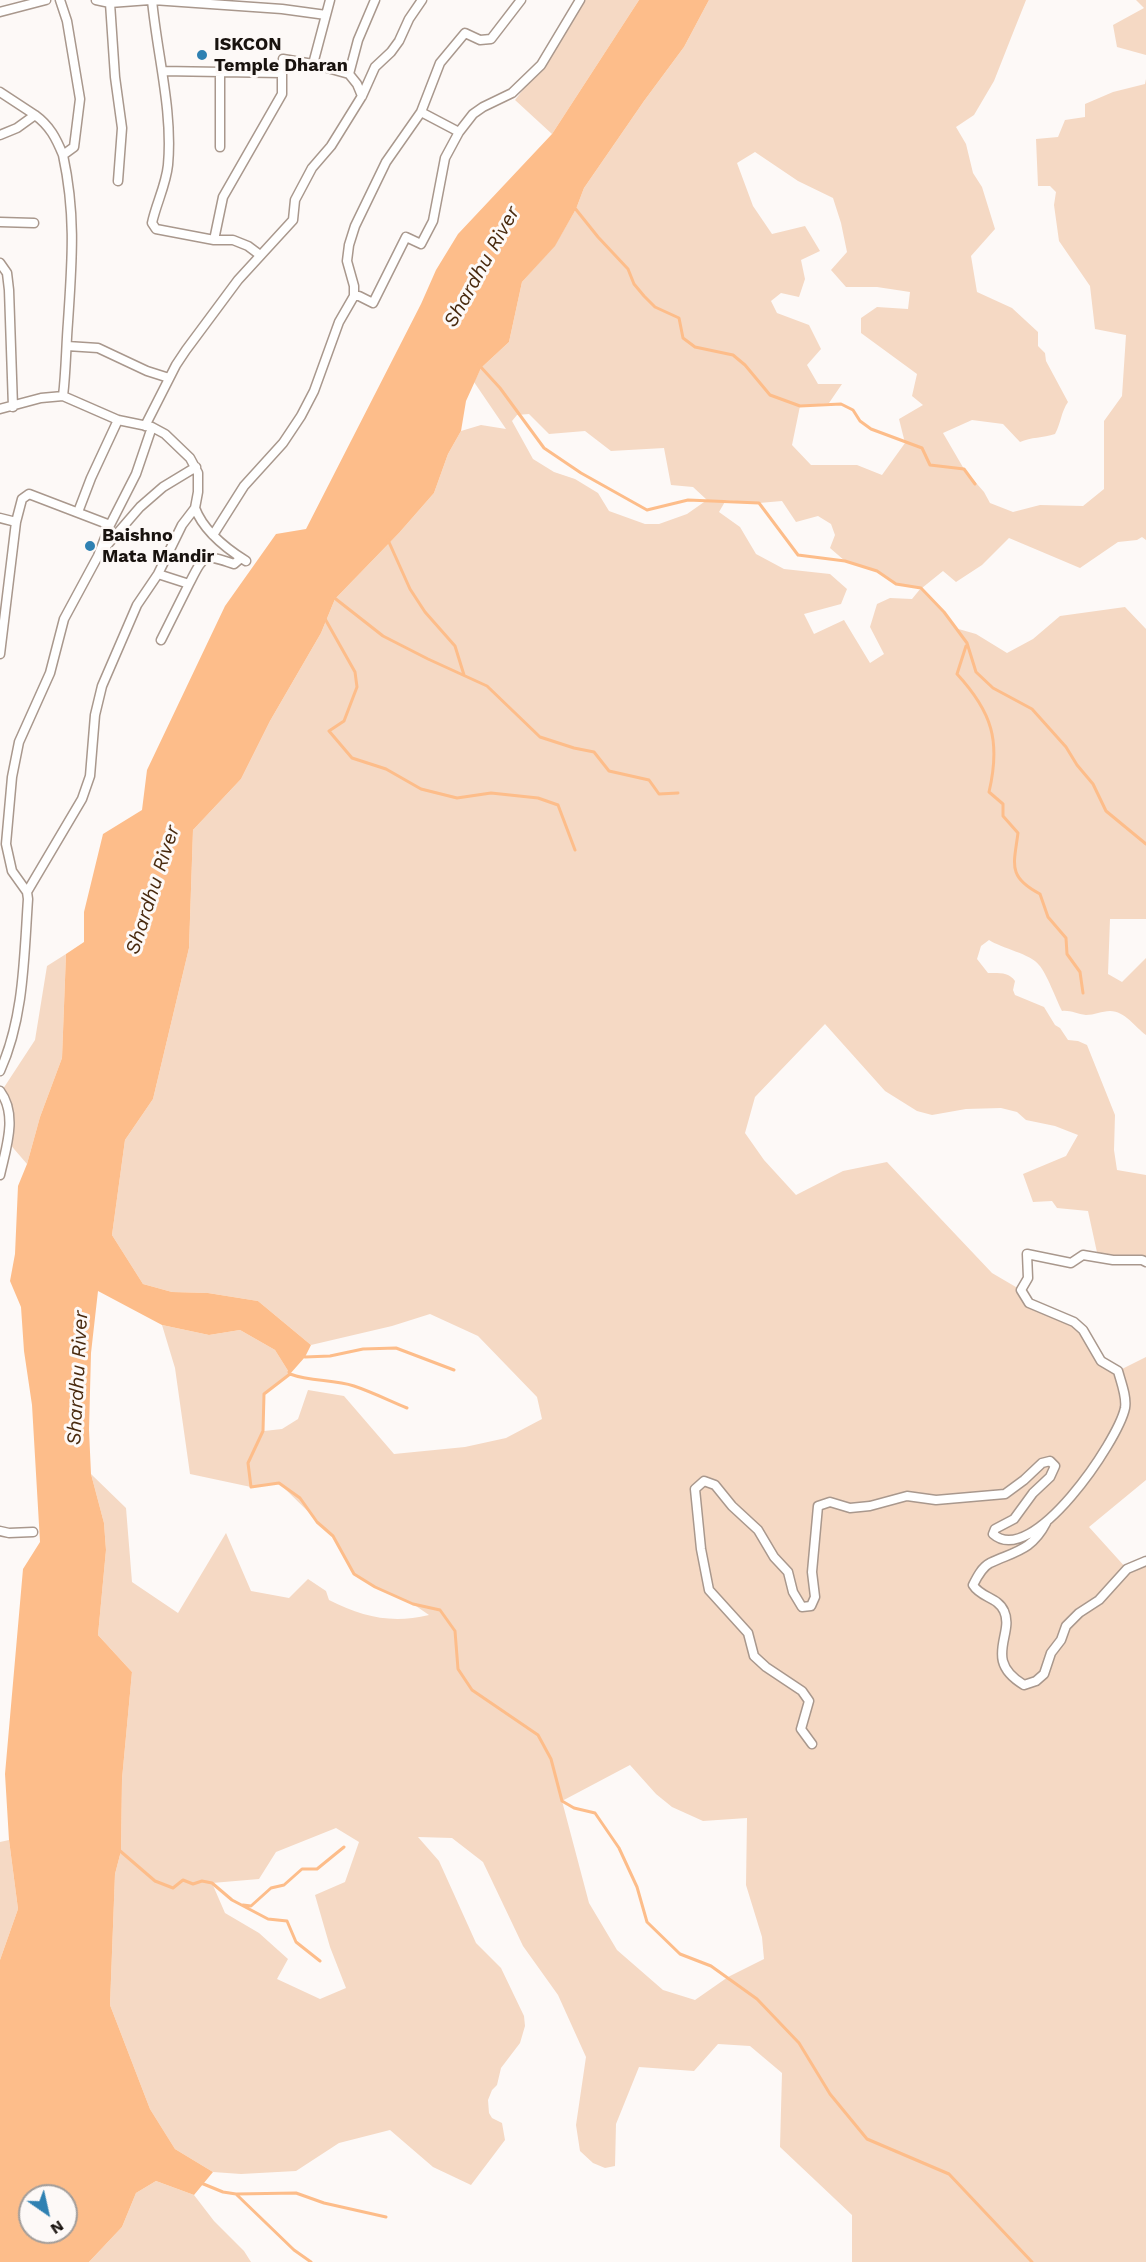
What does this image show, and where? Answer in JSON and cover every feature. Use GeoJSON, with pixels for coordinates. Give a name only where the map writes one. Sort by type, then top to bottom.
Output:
{"type":"FeatureCollection","features":[{"type":"Feature","properties":{"kind":"street"},"geometry":{"type":"LineString","coordinates":[[0,12],[46,0]]}},
{"type":"Feature","properties":{"kind":"street"},"geometry":{"type":"LineString","coordinates":[[60,0],[67,21],[80,99],[74,147],[63,155]]}},
{"type":"Feature","properties":{"kind":"street"},"geometry":{"type":"LineString","coordinates":[[96,0],[110,3],[152,0],[238,4],[326,15]]}},
{"type":"Feature","properties":{"kind":"street"},"geometry":{"type":"LineString","coordinates":[[152,0],[162,71],[168,142],[168,167],[152,223],[156,229],[214,240],[233,240],[248,246],[260,255]]}},
{"type":"Feature","properties":{"kind":"street"},"geometry":{"type":"LineString","coordinates":[[313,64],[330,0]]}},
{"type":"Feature","properties":{"kind":"street"},"geometry":{"type":"LineString","coordinates":[[349,74],[358,40],[375,0]]}},
{"type":"Feature","properties":{"kind":"street"},"geometry":{"type":"LineString","coordinates":[[0,1071],[6,1059],[23,984],[28,899],[27,892],[12,871],[6,844],[12,777],[19,742],[50,673],[64,619],[98,556],[110,525],[136,474],[149,427],[169,378],[186,350],[238,280],[293,220],[295,200],[308,175],[331,146],[362,96],[375,67],[399,41],[409,19],[422,0]]}},
{"type":"Feature","properties":{"kind":"street"},"geometry":{"type":"LineString","coordinates":[[213,535],[244,486],[283,443],[314,391],[339,322],[354,296],[354,286],[347,261],[355,226],[386,162],[420,112],[440,63],[465,33],[480,40],[491,39],[521,0]]}},
{"type":"Feature","properties":{"kind":"street"},"geometry":{"type":"LineString","coordinates":[[354,296],[373,303],[406,237],[421,244],[434,221],[445,158],[459,132],[473,114],[512,93],[541,65],[580,0]]}},
{"type":"Feature","properties":{"kind":"street"},"geometry":{"type":"LineString","coordinates":[[110,3],[115,77],[122,128],[118,181]]}},
{"type":"Feature","properties":{"kind":"street"},"geometry":{"type":"LineString","coordinates":[[214,240],[223,197],[282,94],[283,59],[349,74],[357,84],[362,96]]}},
{"type":"Feature","properties":{"kind":"street"},"geometry":{"type":"LineString","coordinates":[[162,71],[282,73]]}},
{"type":"Feature","properties":{"kind":"street"},"geometry":{"type":"LineString","coordinates":[[220,72],[220,147]]}},
{"type":"Feature","properties":{"kind":"street"},"geometry":{"type":"LineString","coordinates":[[0,92],[45,122],[54,133],[63,155],[71,190],[74,230],[63,396]]}},
{"type":"Feature","properties":{"kind":"street"},"geometry":{"type":"LineString","coordinates":[[420,112],[459,132]]}},
{"type":"Feature","properties":{"kind":"street"},"geometry":{"type":"LineString","coordinates":[[0,135],[17,128],[35,115]]}},
{"type":"Feature","properties":{"kind":"street"},"geometry":{"type":"LineString","coordinates":[[0,222],[34,223]]}},
{"type":"Feature","properties":{"kind":"street"},"geometry":{"type":"LineString","coordinates":[[0,263],[7,273],[9,290],[13,406]]}},
{"type":"Feature","properties":{"kind":"street"},"geometry":{"type":"LineString","coordinates":[[67,346],[98,348],[147,371],[169,378]]}},
{"type":"Feature","properties":{"kind":"street"},"geometry":{"type":"LineString","coordinates":[[0,409],[41,398],[63,396],[118,420],[149,427],[165,434],[190,458],[196,467],[198,492],[195,508],[170,547],[158,574],[137,605],[102,686],[95,715],[90,776],[81,800],[27,892]]}},
{"type":"Feature","properties":{"kind":"street"},"geometry":{"type":"LineString","coordinates":[[78,512],[118,420]]}},
{"type":"Feature","properties":{"kind":"street"},"geometry":{"type":"LineString","coordinates":[[98,556],[140,507],[163,487],[196,467]]}},
{"type":"Feature","properties":{"kind":"street"},"geometry":{"type":"LineString","coordinates":[[0,654],[16,522],[22,500],[29,494],[110,525]]}},
{"type":"Feature","properties":{"kind":"street"},"geometry":{"type":"LineString","coordinates":[[161,640],[189,584],[205,558],[211,556],[234,564],[244,560],[213,535],[199,520],[195,508]]}},
{"type":"Feature","properties":{"kind":"street"},"geometry":{"type":"LineString","coordinates":[[0,518],[16,522]]}},
{"type":"Feature","properties":{"kind":"street"},"geometry":{"type":"LineString","coordinates":[[158,574],[189,584]]}},
{"type":"Feature","properties":{"kind":"street"},"geometry":{"type":"LineString","coordinates":[[0,1091],[8,1103],[9,1119],[8,1142],[0,1175]]}},
{"type":"Feature","properties":{"kind":"street"},"geometry":{"type":"LineString","coordinates":[[812,1744],[801,1729],[808,1701],[802,1691],[754,1656],[748,1633],[709,1590],[701,1549],[695,1489],[704,1481],[715,1485],[732,1506],[758,1530],[774,1557],[788,1572],[793,1592],[802,1606],[810,1606],[815,1597],[812,1572],[818,1506],[830,1502],[850,1508],[870,1506],[907,1496],[936,1500],[1005,1494],[1042,1463],[1050,1461],[1055,1466],[1050,1478],[1033,1493],[1014,1519],[995,1529],[993,1534],[999,1540],[1009,1542],[1047,1521],[1068,1501],[1118,1429],[1126,1405],[1118,1371],[1101,1361],[1083,1330],[1074,1322],[1029,1303],[1021,1290],[1028,1278],[1027,1254],[1071,1263],[1083,1255],[1146,1262]]}},
{"type":"Feature","properties":{"kind":"street"},"geometry":{"type":"LineString","coordinates":[[1047,1521],[1038,1538],[1017,1553],[983,1568],[973,1585],[980,1594],[996,1601],[1005,1612],[1001,1651],[1014,1679],[1024,1685],[1036,1681],[1044,1674],[1051,1653],[1061,1640],[1066,1626],[1079,1613],[1099,1600],[1127,1569],[1146,1562]]}},
{"type":"Feature","properties":{"kind":"street"},"geometry":{"type":"LineString","coordinates":[[0,1531],[33,1532]]}},
{"type":"Feature","properties":{"kind":"shaded area"},"geometry":{"type":"Polygon","coordinates":[[[584,0],[639,0],[552,134],[515,100],[547,59],[584,0]]]}},
{"type":"Feature","properties":{"kind":"shaded area"},"geometry":{"type":"Polygon","coordinates":[[[709,0],[1026,0],[994,81],[974,115],[956,127],[966,144],[973,173],[982,187],[995,229],[971,256],[977,292],[1012,308],[1038,332],[1038,346],[1045,353],[1046,361],[1068,402],[1055,434],[1051,435],[1020,442],[1003,424],[972,420],[943,433],[964,469],[984,492],[990,503],[1013,512],[1040,505],[1083,506],[1104,489],[1104,421],[1122,396],[1126,335],[1095,329],[1090,286],[1059,241],[1054,205],[1056,192],[1050,186],[1038,186],[1036,139],[1058,137],[1065,120],[1085,117],[1085,104],[1113,92],[1145,84],[1146,79],[1146,540],[1142,537],[1137,540],[1118,542],[1080,568],[1009,538],[982,565],[956,582],[943,571],[922,588],[955,628],[976,634],[1007,653],[1033,639],[1060,616],[1125,607],[1146,629],[1146,919],[1110,919],[1108,974],[1122,982],[1146,958],[1146,1035],[1125,1016],[1115,1012],[1107,1011],[1086,1015],[1062,1011],[1042,969],[1035,961],[1023,954],[989,940],[981,946],[977,959],[988,973],[1003,974],[1013,978],[1015,995],[1044,1007],[1068,1040],[1087,1045],[1115,1115],[1114,1150],[1117,1170],[1146,1175],[1146,1262],[1098,1257],[1088,1211],[1057,1208],[1052,1201],[1033,1202],[1023,1174],[1066,1156],[1078,1135],[1055,1126],[1026,1120],[1017,1112],[1001,1108],[966,1109],[932,1115],[917,1111],[885,1091],[825,1024],[755,1097],[745,1133],[764,1160],[796,1195],[843,1171],[887,1162],[992,1273],[1021,1290],[1029,1303],[1074,1322],[1101,1361],[1118,1371],[1146,1357],[1146,1480],[1089,1527],[1127,1569],[1146,1561],[1146,2262],[852,2262],[852,2215],[780,2147],[782,2073],[750,2046],[718,2044],[694,2071],[639,2067],[616,2124],[615,2166],[605,2168],[593,2163],[580,2151],[576,2125],[586,2057],[558,1995],[523,1946],[483,1862],[452,1838],[418,1837],[439,1861],[476,1943],[501,1968],[524,2016],[525,2026],[520,2043],[501,2068],[497,2085],[488,2100],[489,2113],[492,2118],[502,2123],[505,2140],[471,2185],[433,2167],[390,2130],[339,2143],[296,2171],[241,2174],[213,2172],[175,2149],[150,2109],[110,2005],[115,1874],[121,1851],[122,1779],[132,1672],[98,1635],[106,1550],[104,1523],[91,1474],[126,1508],[132,1582],[178,1613],[226,1533],[251,1591],[289,1598],[308,1579],[326,1591],[329,1600],[366,1615],[402,1619],[429,1615],[413,1604],[375,1587],[354,1574],[333,1536],[279,1483],[251,1487],[190,1474],[175,1368],[162,1325],[209,1335],[240,1330],[275,1350],[290,1374],[264,1394],[264,1431],[282,1429],[298,1419],[308,1390],[344,1396],[394,1454],[465,1447],[506,1438],[542,1419],[537,1397],[478,1336],[430,1314],[392,1326],[311,1345],[258,1301],[208,1293],[172,1292],[143,1284],[112,1235],[125,1140],[153,1099],[189,948],[193,830],[241,779],[270,721],[321,633],[335,599],[434,493],[448,454],[461,431],[481,425],[506,429],[474,382],[481,368],[509,342],[522,282],[555,245],[576,209],[584,188],[684,47],[709,0]],[[755,152],[737,163],[753,206],[772,234],[805,226],[820,251],[801,260],[805,279],[799,297],[781,293],[771,301],[777,313],[809,325],[821,349],[807,365],[818,384],[842,384],[829,403],[800,406],[792,445],[811,465],[857,465],[882,475],[905,443],[899,419],[923,405],[912,396],[917,374],[861,333],[861,318],[877,307],[908,309],[910,292],[877,287],[846,287],[831,270],[847,252],[833,198],[798,181],[755,152]],[[529,414],[517,415],[512,421],[533,459],[598,493],[609,511],[645,524],[659,524],[687,514],[707,500],[693,487],[671,485],[664,448],[611,451],[585,431],[549,434],[529,414]],[[726,500],[719,512],[740,527],[756,554],[784,569],[830,574],[847,589],[841,604],[804,614],[814,634],[844,620],[870,663],[884,654],[870,627],[877,604],[890,598],[912,599],[921,588],[896,584],[877,571],[845,561],[830,548],[835,535],[831,524],[818,516],[796,522],[782,501],[759,503],[726,500]],[[630,1765],[562,1801],[589,1903],[617,1950],[663,1990],[695,2000],[728,1977],[764,1959],[762,1937],[746,1885],[747,1818],[703,1821],[672,1807],[656,1794],[630,1765]],[[336,1828],[276,1852],[259,1879],[212,1883],[225,1913],[259,1933],[288,1959],[277,1979],[320,1999],[346,1988],[330,1947],[315,1895],[345,1882],[359,1842],[336,1828]]]}},
{"type":"Feature","properties":{"kind":"shaded area"},"geometry":{"type":"Polygon","coordinates":[[[1136,0],[1146,0],[1146,55],[1117,47],[1113,25],[1144,8],[1136,0]]]}},
{"type":"Feature","properties":{"kind":"shaded area"},"geometry":{"type":"Polygon","coordinates":[[[66,954],[62,1058],[40,1117],[27,1164],[8,1142],[9,1119],[1,1092],[35,1040],[47,966],[66,954]]]}},
{"type":"Feature","properties":{"kind":"shaded area"},"geometry":{"type":"Polygon","coordinates":[[[9,1840],[18,1909],[0,1960],[0,1842],[9,1840]]]}},
{"type":"Feature","properties":{"kind":"shaded area"},"geometry":{"type":"Polygon","coordinates":[[[156,2181],[194,2195],[251,2262],[89,2262],[122,2227],[136,2193],[156,2181]]]}},
{"type":"Feature","properties":{"kind":"water","name":"Shardhu River"},"geometry":{"type":"Polygon","coordinates":[[[639,0],[709,0],[684,47],[584,188],[576,209],[555,246],[522,282],[509,342],[481,368],[466,401],[461,431],[448,454],[434,493],[335,599],[321,633],[270,721],[241,779],[193,830],[189,948],[153,1099],[125,1140],[112,1235],[143,1284],[172,1292],[208,1293],[258,1301],[311,1345],[305,1357],[290,1374],[275,1350],[240,1330],[209,1335],[162,1325],[98,1291],[91,1353],[89,1430],[91,1474],[104,1523],[106,1550],[98,1635],[132,1672],[122,1779],[121,1851],[115,1874],[110,2005],[150,2109],[175,2149],[213,2172],[194,2195],[156,2181],[136,2193],[122,2227],[89,2262],[0,2262],[0,1960],[18,1909],[9,1840],[5,1774],[23,1569],[40,1542],[32,1405],[24,1351],[21,1307],[10,1281],[15,1254],[18,1186],[62,1058],[66,954],[84,942],[84,912],[103,834],[142,810],[147,770],[225,606],[276,534],[306,529],[421,304],[436,270],[458,234],[552,134],[639,0]]]}},
{"type":"Feature","properties":{"kind":"waterway"},"geometry":{"type":"LineString","coordinates":[[574,207],[628,269],[634,284],[644,296],[655,307],[679,318],[683,338],[695,347],[733,355],[745,365],[770,395],[800,406],[841,404],[853,410],[860,421],[871,429],[922,448],[930,465],[964,469],[975,484]]}},
{"type":"Feature","properties":{"kind":"waterway"},"geometry":{"type":"LineString","coordinates":[[479,365],[500,388],[544,448],[581,473],[647,510],[688,500],[759,503],[798,555],[845,561],[877,571],[896,584],[921,588],[944,612],[967,643],[976,672],[993,688],[1032,709],[1066,747],[1093,784],[1106,811],[1146,844]]}},
{"type":"Feature","properties":{"kind":"waterway"},"geometry":{"type":"LineString","coordinates":[[388,540],[410,589],[425,612],[455,646],[464,675]]}},
{"type":"Feature","properties":{"kind":"waterway"},"geometry":{"type":"LineString","coordinates":[[332,596],[383,636],[487,686],[540,737],[594,752],[609,771],[649,780],[659,794],[678,793]]}},
{"type":"Feature","properties":{"kind":"waterway"},"geometry":{"type":"LineString","coordinates":[[324,617],[355,672],[357,687],[344,721],[329,731],[352,758],[386,769],[421,789],[457,798],[491,793],[538,798],[558,805],[575,850]]}},
{"type":"Feature","properties":{"kind":"waterway"},"geometry":{"type":"LineString","coordinates":[[966,646],[957,674],[978,701],[991,728],[994,757],[989,792],[1003,804],[1003,816],[1018,833],[1015,861],[1017,875],[1029,888],[1040,894],[1048,917],[1066,938],[1067,954],[1080,972],[1083,993]]}},
{"type":"Feature","properties":{"kind":"waterway"},"geometry":{"type":"LineString","coordinates":[[302,1355],[305,1357],[330,1356],[363,1349],[396,1348],[454,1370]]}},
{"type":"Feature","properties":{"kind":"waterway"},"geometry":{"type":"LineString","coordinates":[[289,1372],[290,1374],[264,1394],[263,1431],[248,1463],[251,1487],[279,1483],[300,1498],[317,1522],[333,1536],[354,1574],[375,1587],[413,1604],[440,1610],[455,1631],[458,1669],[472,1690],[538,1735],[551,1759],[562,1801],[574,1808],[595,1813],[619,1848],[637,1887],[647,1922],[680,1954],[711,1966],[757,1999],[799,2043],[830,2094],[867,2139],[949,2174],[1032,2262]]}},
{"type":"Feature","properties":{"kind":"waterway"},"geometry":{"type":"LineString","coordinates":[[290,1374],[354,1386],[407,1408]]}},
{"type":"Feature","properties":{"kind":"waterway"},"geometry":{"type":"LineString","coordinates":[[243,1905],[251,1906],[271,1888],[284,1885],[302,1869],[317,1869],[344,1847]]}},
{"type":"Feature","properties":{"kind":"waterway"},"geometry":{"type":"LineString","coordinates":[[119,1850],[155,1881],[173,1888],[183,1880],[193,1884],[202,1881],[212,1883],[232,1900],[268,1919],[287,1921],[296,1942],[320,1961]]}},
{"type":"Feature","properties":{"kind":"waterway"},"geometry":{"type":"LineString","coordinates":[[201,2183],[223,2192],[236,2194],[296,2193],[324,2203],[386,2217]]}},
{"type":"Feature","properties":{"kind":"waterway"},"geometry":{"type":"LineString","coordinates":[[237,2195],[294,2250],[311,2262]]}},
{"type":"Feature","properties":{"kind":"place","name":"ISKCON Temple Dharan"},"geometry":{"type":"Point","coordinates":[202,55]}},
{"type":"Feature","properties":{"kind":"place","name":"Baishno Mata Mandir"},"geometry":{"type":"Point","coordinates":[90,546]}}]}
